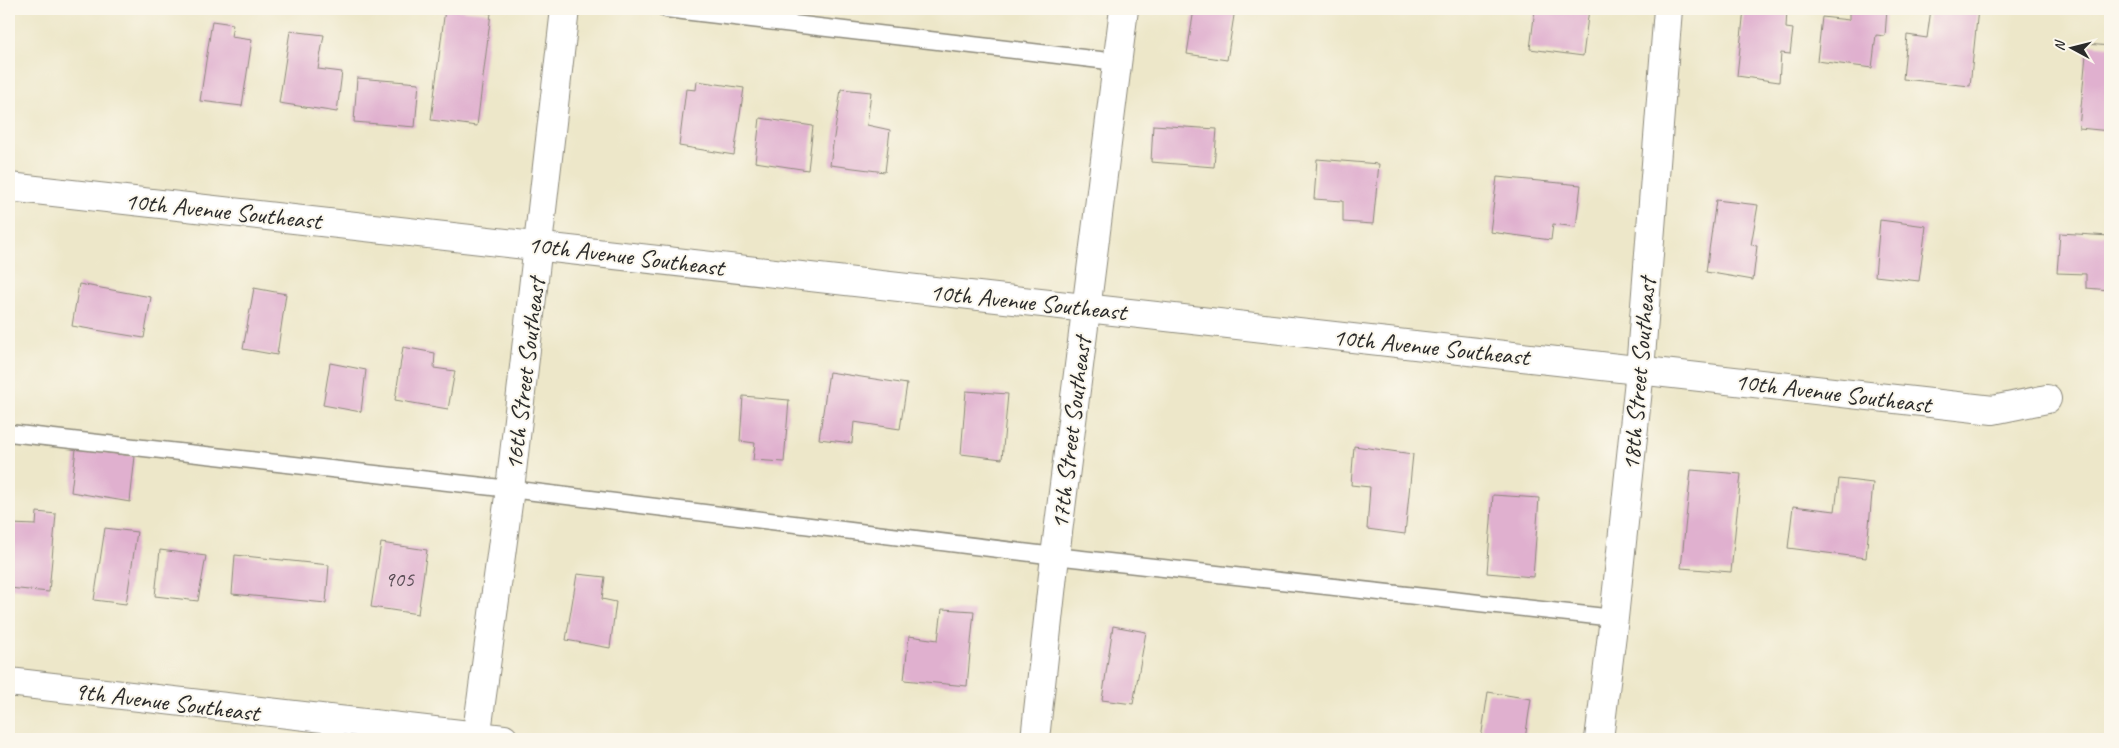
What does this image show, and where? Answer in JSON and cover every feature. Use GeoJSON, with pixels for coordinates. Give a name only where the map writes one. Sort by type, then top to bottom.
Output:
{"type":"FeatureCollection","features":[{"type":"Feature","properties":{"kind":"street","name":"16th Street Southeast"},"geometry":{"type":"LineString","coordinates":[[476,738],[510,489],[540,245],[565,9]]}},
{"type":"Feature","properties":{"kind":"street","name":"17th Street Southeast"},"geometry":{"type":"LineString","coordinates":[[1035,739],[1055,556],[1124,9]]}},
{"type":"Feature","properties":{"kind":"street","name":"18th Street Southeast"},"geometry":{"type":"LineString","coordinates":[[1599,739],[1614,618],[1640,370],[1668,9]]}},
{"type":"Feature","properties":{"kind":"street","name":"10th Avenue Southeast"},"geometry":{"type":"LineString","coordinates":[[9,187],[540,245],[1993,410],[2047,399]]}},
{"type":"Feature","properties":{"kind":"street","name":"9th Avenue Southeast"},"geometry":{"type":"LineString","coordinates":[[9,682],[476,738],[504,739]]}},
{"type":"Feature","properties":{"kind":"lane"},"geometry":{"type":"LineString","coordinates":[[666,9],[1117,62]]}},
{"type":"Feature","properties":{"kind":"lane"},"geometry":{"type":"LineString","coordinates":[[9,433],[510,489],[1055,556],[1614,618]]}},
{"type":"Feature","properties":{"kind":"building"},"geometry":{"type":"Polygon","coordinates":[[[445,9],[491,13],[477,126],[431,120],[445,9]]]}},
{"type":"Feature","properties":{"kind":"building"},"geometry":{"type":"Polygon","coordinates":[[[1194,9],[1235,9],[1227,60],[1187,54],[1194,9]]]}},
{"type":"Feature","properties":{"kind":"building"},"geometry":{"type":"Polygon","coordinates":[[[1535,9],[1589,9],[1583,56],[1530,49],[1535,9]]]}},
{"type":"Feature","properties":{"kind":"building"},"geometry":{"type":"Polygon","coordinates":[[[1744,9],[1787,9],[1786,28],[1793,29],[1790,54],[1781,53],[1779,82],[1737,76],[1744,9]]]}},
{"type":"Feature","properties":{"kind":"building"},"geometry":{"type":"Polygon","coordinates":[[[1849,9],[1887,9],[1885,36],[1876,35],[1872,68],[1817,61],[1822,17],[1849,20],[1849,9]]]}},
{"type":"Feature","properties":{"kind":"building"},"geometry":{"type":"Polygon","coordinates":[[[1931,9],[1978,9],[1970,86],[1903,79],[1907,35],[1927,38],[1931,9]]]}},
{"type":"Feature","properties":{"kind":"building"},"geometry":{"type":"Polygon","coordinates":[[[212,21],[233,24],[231,37],[252,40],[242,106],[200,101],[212,21]]]}},
{"type":"Feature","properties":{"kind":"building"},"geometry":{"type":"Polygon","coordinates":[[[290,31],[324,35],[318,69],[342,72],[337,112],[279,103],[290,31]]]}},
{"type":"Feature","properties":{"kind":"building"},"geometry":{"type":"Polygon","coordinates":[[[2087,44],[2110,46],[2110,131],[2079,128],[2087,44]]]}},
{"type":"Feature","properties":{"kind":"building"},"geometry":{"type":"Polygon","coordinates":[[[357,78],[419,83],[415,127],[354,122],[357,78]]]}},
{"type":"Feature","properties":{"kind":"building"},"geometry":{"type":"Polygon","coordinates":[[[697,81],[744,88],[734,155],[679,146],[686,89],[696,90],[697,81]]]}},
{"type":"Feature","properties":{"kind":"building"},"geometry":{"type":"Polygon","coordinates":[[[841,89],[871,92],[867,125],[890,130],[885,172],[830,165],[841,89]]]}},
{"type":"Feature","properties":{"kind":"building"},"geometry":{"type":"Polygon","coordinates":[[[760,118],[813,126],[808,170],[755,162],[760,118]]]}},
{"type":"Feature","properties":{"kind":"building"},"geometry":{"type":"Polygon","coordinates":[[[1153,125],[1217,129],[1214,167],[1151,162],[1153,125]]]}},
{"type":"Feature","properties":{"kind":"building"},"geometry":{"type":"Polygon","coordinates":[[[1317,159],[1379,164],[1373,224],[1343,222],[1343,201],[1314,199],[1317,159]]]}},
{"type":"Feature","properties":{"kind":"building"},"geometry":{"type":"Polygon","coordinates":[[[1497,177],[1581,185],[1576,227],[1553,224],[1551,240],[1490,232],[1497,177]]]}},
{"type":"Feature","properties":{"kind":"building"},"geometry":{"type":"Polygon","coordinates":[[[1716,200],[1758,205],[1751,245],[1757,246],[1753,280],[1706,272],[1716,200]]]}},
{"type":"Feature","properties":{"kind":"building"},"geometry":{"type":"Polygon","coordinates":[[[1880,220],[1926,226],[1919,281],[1875,276],[1880,220]]]}},
{"type":"Feature","properties":{"kind":"building"},"geometry":{"type":"Polygon","coordinates":[[[2060,233],[2110,236],[2110,290],[2086,288],[2086,274],[2057,273],[2060,233]]]}},
{"type":"Feature","properties":{"kind":"building"},"geometry":{"type":"Polygon","coordinates":[[[79,284],[151,297],[144,338],[72,326],[79,284]]]}},
{"type":"Feature","properties":{"kind":"building"},"geometry":{"type":"Polygon","coordinates":[[[254,288],[286,294],[277,355],[243,349],[254,288]]]}},
{"type":"Feature","properties":{"kind":"building"},"geometry":{"type":"Polygon","coordinates":[[[403,347],[435,353],[434,368],[455,371],[448,409],[395,400],[403,347]]]}},
{"type":"Feature","properties":{"kind":"building"},"geometry":{"type":"Polygon","coordinates":[[[330,363],[366,370],[361,412],[323,405],[330,363]]]}},
{"type":"Feature","properties":{"kind":"building"},"geometry":{"type":"Polygon","coordinates":[[[829,372],[907,384],[900,429],[854,422],[852,443],[819,439],[829,372]]]}},
{"type":"Feature","properties":{"kind":"building"},"geometry":{"type":"Polygon","coordinates":[[[966,391],[1008,394],[1002,459],[961,454],[966,391]]]}},
{"type":"Feature","properties":{"kind":"building"},"geometry":{"type":"Polygon","coordinates":[[[743,396],[789,400],[784,462],[753,460],[755,443],[740,441],[743,396]]]}},
{"type":"Feature","properties":{"kind":"building"},"geometry":{"type":"Polygon","coordinates":[[[1354,446],[1413,454],[1405,534],[1367,529],[1370,487],[1351,485],[1354,446]]]}},
{"type":"Feature","properties":{"kind":"building"},"geometry":{"type":"Polygon","coordinates":[[[76,449],[135,456],[130,502],[71,492],[76,449]]]}},
{"type":"Feature","properties":{"kind":"building"},"geometry":{"type":"Polygon","coordinates":[[[1691,470],[1741,474],[1731,572],[1681,568],[1691,470]]]}},
{"type":"Feature","properties":{"kind":"building"},"geometry":{"type":"Polygon","coordinates":[[[1839,479],[1873,483],[1866,558],[1788,548],[1793,506],[1835,511],[1839,479]]]}},
{"type":"Feature","properties":{"kind":"building"},"geometry":{"type":"Polygon","coordinates":[[[1493,495],[1539,498],[1533,577],[1487,573],[1493,495]]]}},
{"type":"Feature","properties":{"kind":"building"},"geometry":{"type":"Polygon","coordinates":[[[37,512],[56,514],[49,592],[9,588],[11,524],[36,525],[37,512]]]}},
{"type":"Feature","properties":{"kind":"building"},"geometry":{"type":"Polygon","coordinates":[[[105,528],[137,532],[126,604],[94,600],[105,528]]]}},
{"type":"Feature","properties":{"kind":"building"},"geometry":{"type":"Polygon","coordinates":[[[381,543],[427,550],[418,614],[371,607],[381,543]]]}},
{"type":"Feature","properties":{"kind":"building"},"geometry":{"type":"Polygon","coordinates":[[[160,550],[206,556],[198,601],[155,596],[160,550]]]}},
{"type":"Feature","properties":{"kind":"building"},"geometry":{"type":"Polygon","coordinates":[[[235,555],[329,565],[326,603],[232,594],[235,555]]]}},
{"type":"Feature","properties":{"kind":"building"},"geometry":{"type":"Polygon","coordinates":[[[577,574],[605,577],[602,599],[616,602],[610,648],[566,640],[577,574]]]}},
{"type":"Feature","properties":{"kind":"building"},"geometry":{"type":"Polygon","coordinates":[[[942,609],[974,611],[967,686],[904,680],[909,636],[938,640],[942,609]]]}},
{"type":"Feature","properties":{"kind":"building"},"geometry":{"type":"Polygon","coordinates":[[[1113,626],[1146,632],[1133,704],[1102,700],[1113,626]]]}},
{"type":"Feature","properties":{"kind":"building"},"geometry":{"type":"Polygon","coordinates":[[[1488,692],[1531,699],[1525,739],[1481,739],[1488,692]]]}}]}
